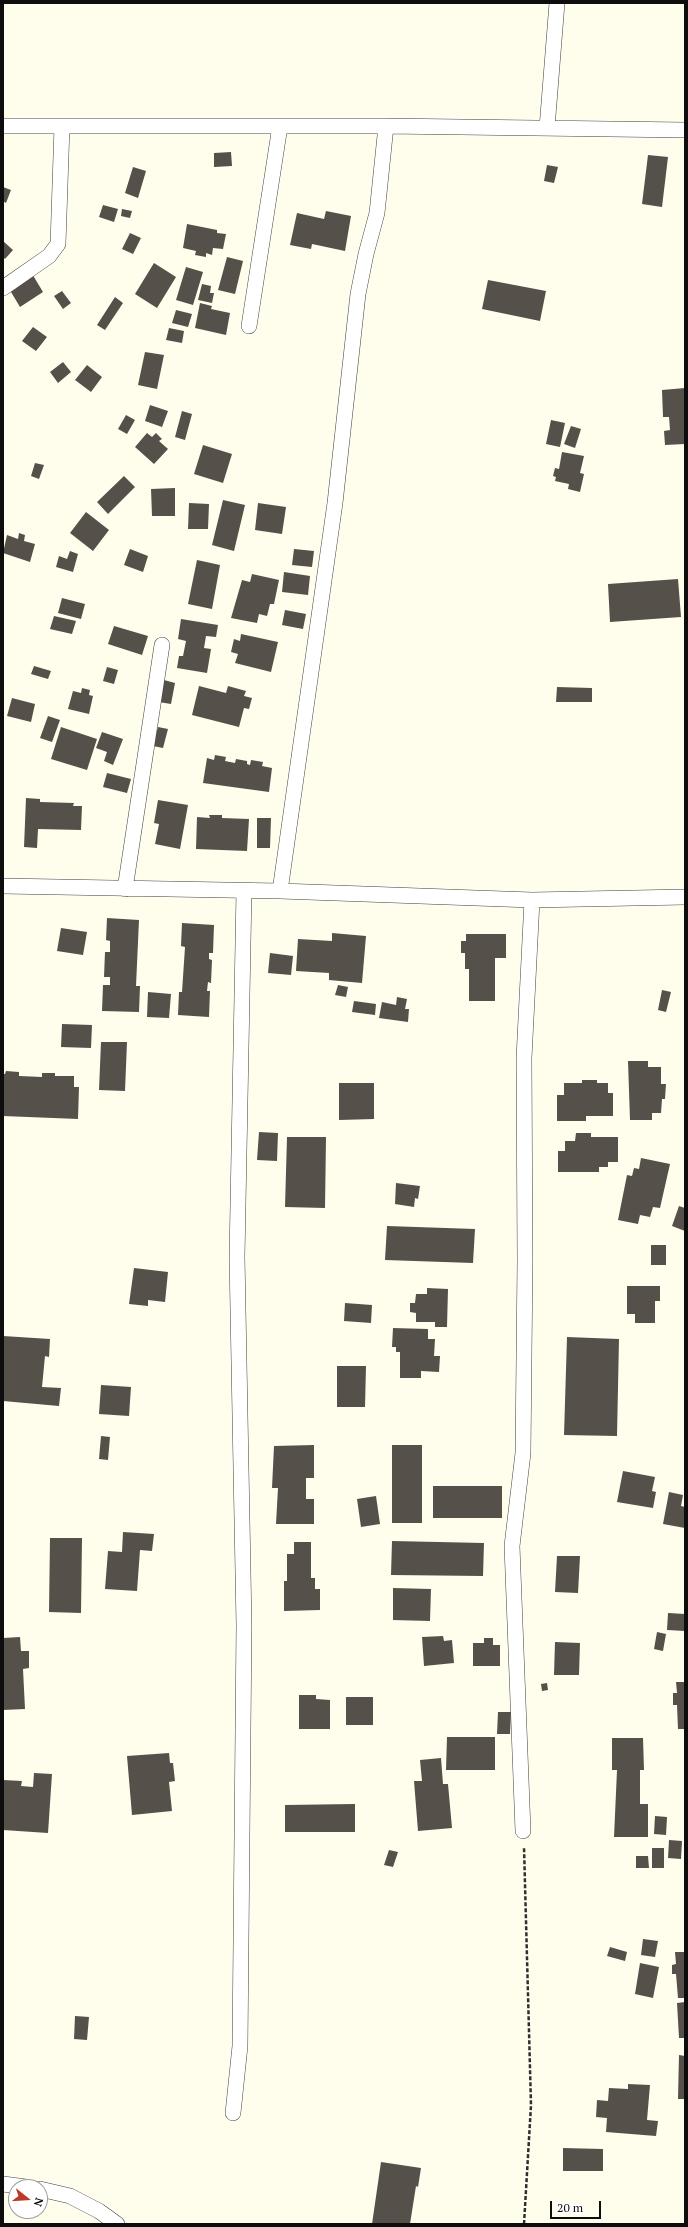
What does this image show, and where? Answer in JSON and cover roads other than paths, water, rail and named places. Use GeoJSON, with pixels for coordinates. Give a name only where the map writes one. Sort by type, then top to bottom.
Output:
{"type":"FeatureCollection","features":[{"type":"Feature","properties":{"kind":"street"},"geometry":{"type":"LineString","coordinates":[[547,128],[557,3]]}},
{"type":"Feature","properties":{"kind":"street"},"geometry":{"type":"LineString","coordinates":[[3,126],[386,126],[685,130]]}},
{"type":"Feature","properties":{"kind":"street"},"geometry":{"type":"LineString","coordinates":[[3,288],[49,256],[58,244],[62,126]]}},
{"type":"Feature","properties":{"kind":"street"},"geometry":{"type":"LineString","coordinates":[[249,326],[280,126]]}},
{"type":"Feature","properties":{"kind":"street"},"geometry":{"type":"LineString","coordinates":[[280,891],[335,503],[358,294],[366,254],[377,213],[386,126]]}},
{"type":"Feature","properties":{"kind":"street"},"geometry":{"type":"LineString","coordinates":[[125,889],[162,645]]}},
{"type":"Feature","properties":{"kind":"street"},"geometry":{"type":"LineString","coordinates":[[3,886],[244,892],[280,891],[532,900],[685,897]]}},
{"type":"Feature","properties":{"kind":"street"},"geometry":{"type":"LineString","coordinates":[[233,2113],[240,2046],[241,1982],[244,1625],[237,1256],[244,892]]}},
{"type":"Feature","properties":{"kind":"street"},"geometry":{"type":"LineString","coordinates":[[523,1831],[512,1546],[523,1453],[526,1261],[524,1058],[532,900]]}},
{"type":"Feature","properties":{"kind":"street"},"geometry":{"type":"LineString","coordinates":[[48,2191],[70,2196],[99,2210],[116,2224]]}}]}
